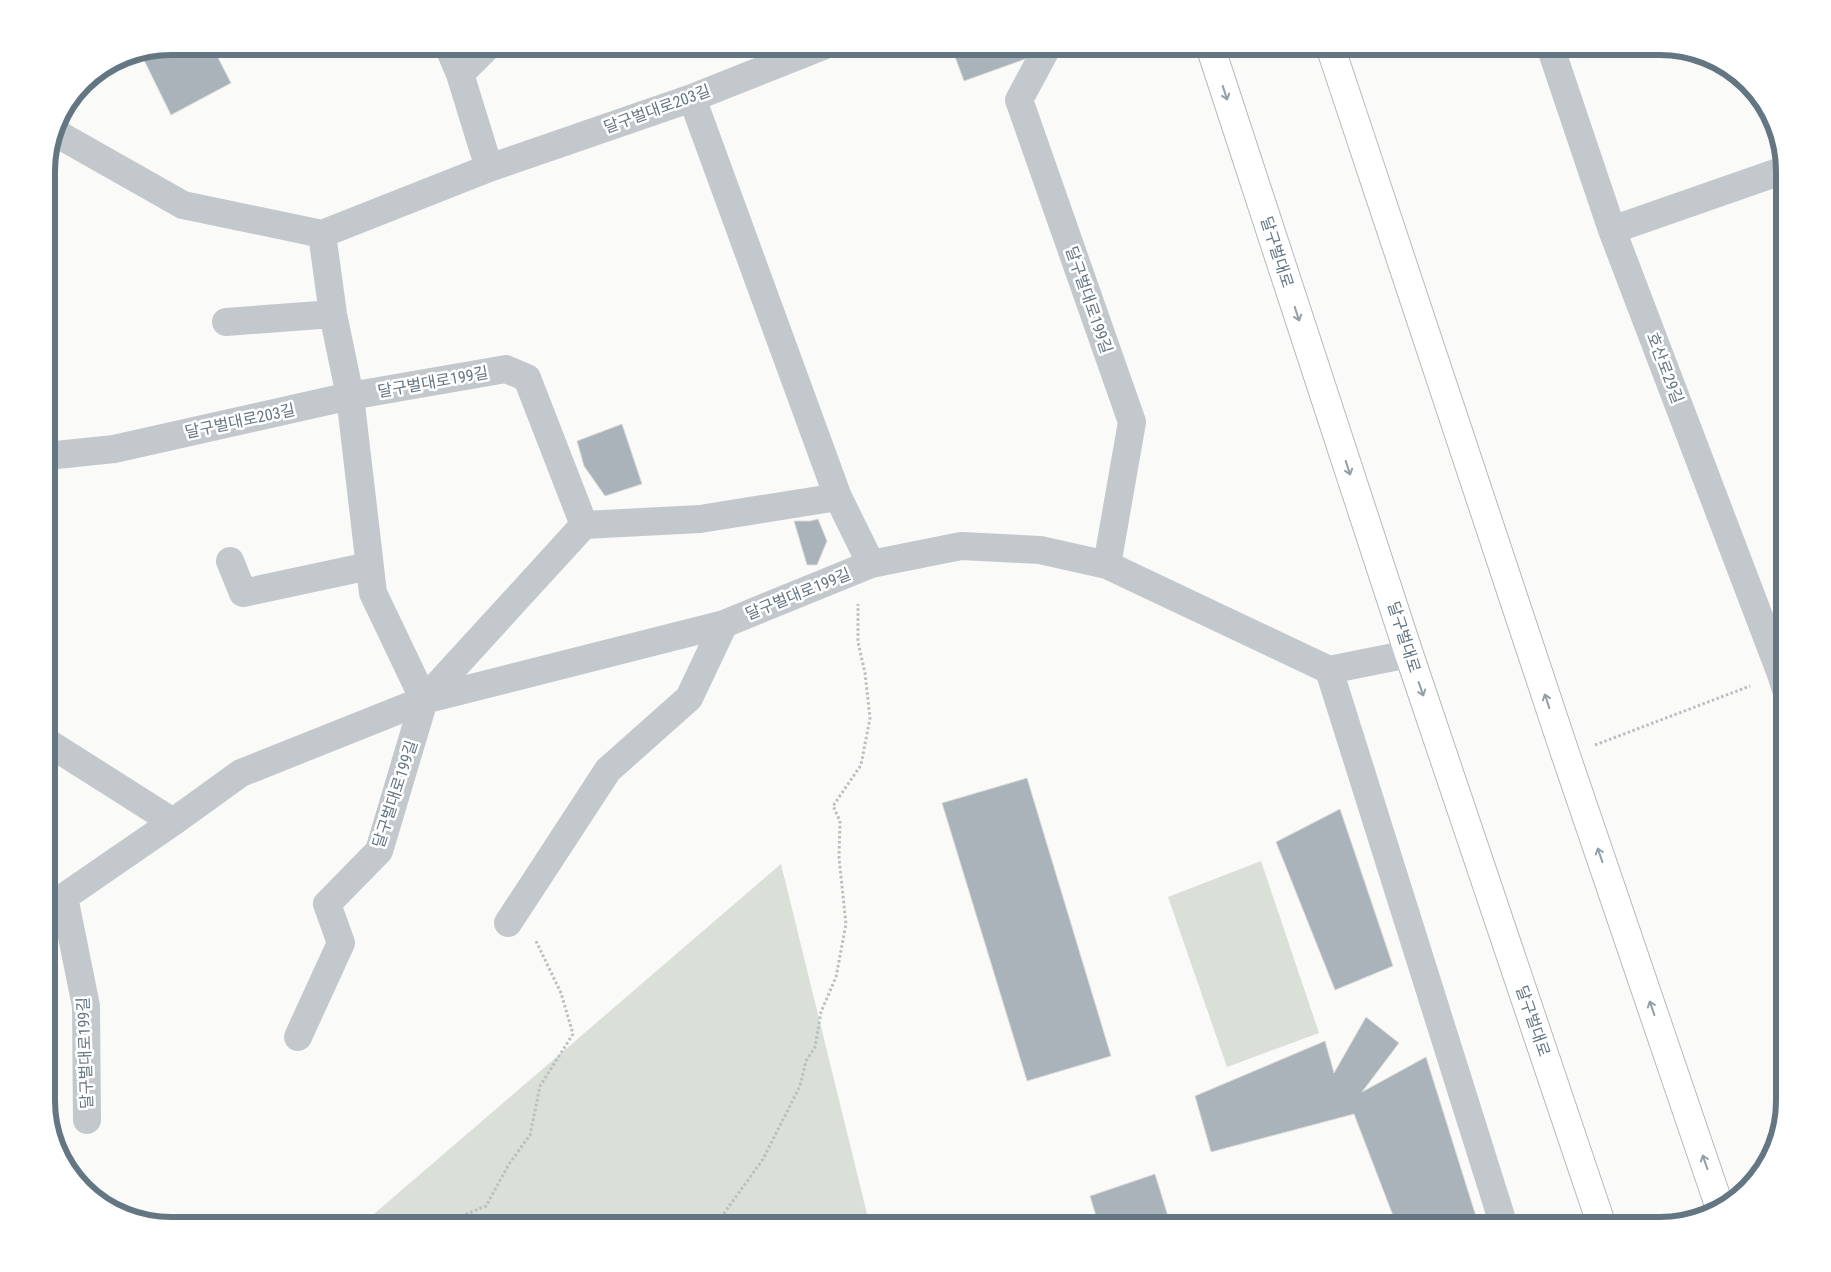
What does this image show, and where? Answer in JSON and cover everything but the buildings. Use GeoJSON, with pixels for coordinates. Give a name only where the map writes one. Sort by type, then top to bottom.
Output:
{"type":"FeatureCollection","features":[{"type":"Feature","properties":{"kind":"main road","name":"달구벌대로"},"geometry":{"type":"LineString","coordinates":[[1213,55],[1409,654],[1599,1217]]}},
{"type":"Feature","properties":{"kind":"main road"},"geometry":{"type":"LineString","coordinates":[[1333,55],[1566,756],[1718,1201]]}},
{"type":"Feature","properties":{"kind":"street"},"geometry":{"type":"LineString","coordinates":[[452,55],[460,74],[489,168]]}},
{"type":"Feature","properties":{"kind":"street"},"geometry":{"type":"LineString","coordinates":[[460,74],[479,55]]}},
{"type":"Feature","properties":{"kind":"street","name":"달구벌대로203길"},"geometry":{"type":"LineString","coordinates":[[322,234],[489,168],[692,98],[800,55]]}},
{"type":"Feature","properties":{"kind":"street","name":"달구벌대로199길"},"geometry":{"type":"LineString","coordinates":[[1043,55],[1019,100],[1132,422],[1107,565]]}},
{"type":"Feature","properties":{"kind":"street","name":"호산로29길"},"geometry":{"type":"LineString","coordinates":[[1553,55],[1612,230],[1776,657]]}},
{"type":"Feature","properties":{"kind":"street","name":"달구벌대로199길"},"geometry":{"type":"LineString","coordinates":[[692,98],[864,567]]}},
{"type":"Feature","properties":{"kind":"street"},"geometry":{"type":"LineString","coordinates":[[61,136],[184,204],[322,234],[333,314],[350,396],[372,593],[424,700]]}},
{"type":"Feature","properties":{"kind":"street"},"geometry":{"type":"LineString","coordinates":[[1612,230],[1776,173]]}},
{"type":"Feature","properties":{"kind":"street"},"geometry":{"type":"LineString","coordinates":[[226,322],[333,314]]}},
{"type":"Feature","properties":{"kind":"street","name":"달구벌대로199길"},"geometry":{"type":"LineString","coordinates":[[298,1037],[341,943],[327,904],[379,851],[424,700],[584,525],[527,378],[506,370],[350,396]]}},
{"type":"Feature","properties":{"kind":"street","name":"달구벌대로203길"},"geometry":{"type":"LineString","coordinates":[[55,455],[114,449],[350,396]]}},
{"type":"Feature","properties":{"kind":"street"},"geometry":{"type":"LineString","coordinates":[[584,525],[700,519],[838,497]]}},
{"type":"Feature","properties":{"kind":"street","name":"달구벌대로199길"},"geometry":{"type":"LineString","coordinates":[[87,1120],[86,1006],[55,899],[173,822],[241,773],[424,700],[724,624],[864,567],[960,546],[1040,550],[1107,565],[1329,670]]}},
{"type":"Feature","properties":{"kind":"street"},"geometry":{"type":"LineString","coordinates":[[230,561],[244,593],[369,566]]}},
{"type":"Feature","properties":{"kind":"street","name":"달구벌대로199길"},"geometry":{"type":"LineString","coordinates":[[508,923],[608,770],[689,698],[724,624]]}},
{"type":"Feature","properties":{"kind":"street"},"geometry":{"type":"LineString","coordinates":[[1409,654],[1329,670],[1501,1217]]}},
{"type":"Feature","properties":{"kind":"street"},"geometry":{"type":"LineString","coordinates":[[55,748],[173,822]]}},
{"type":"Feature","properties":{"kind":"path"},"geometry":{"type":"LineString","coordinates":[[722,1217],[763,1160],[800,1086],[806,1061],[815,1047],[820,1012],[836,977],[846,924],[839,858],[840,821],[833,806],[861,764],[870,718],[865,673],[858,642],[858,600],[864,567]]}},
{"type":"Feature","properties":{"kind":"path"},"geometry":{"type":"LineString","coordinates":[[1566,756],[1776,681]]}},
{"type":"Feature","properties":{"kind":"path"},"geometry":{"type":"LineString","coordinates":[[460,1217],[486,1206],[509,1164],[530,1135],[540,1086],[573,1034],[561,993],[527,922],[508,923]]}},
{"type":"Feature","properties":{"kind":"shaded area"},"geometry":{"type":"Polygon","coordinates":[[[1261,861],[1319,1033],[1227,1067],[1168,897],[1261,861]]]}},
{"type":"Feature","properties":{"kind":"shaded area"},"geometry":{"type":"Polygon","coordinates":[[[781,864],[868,1217],[370,1217],[781,864]]]}}]}
